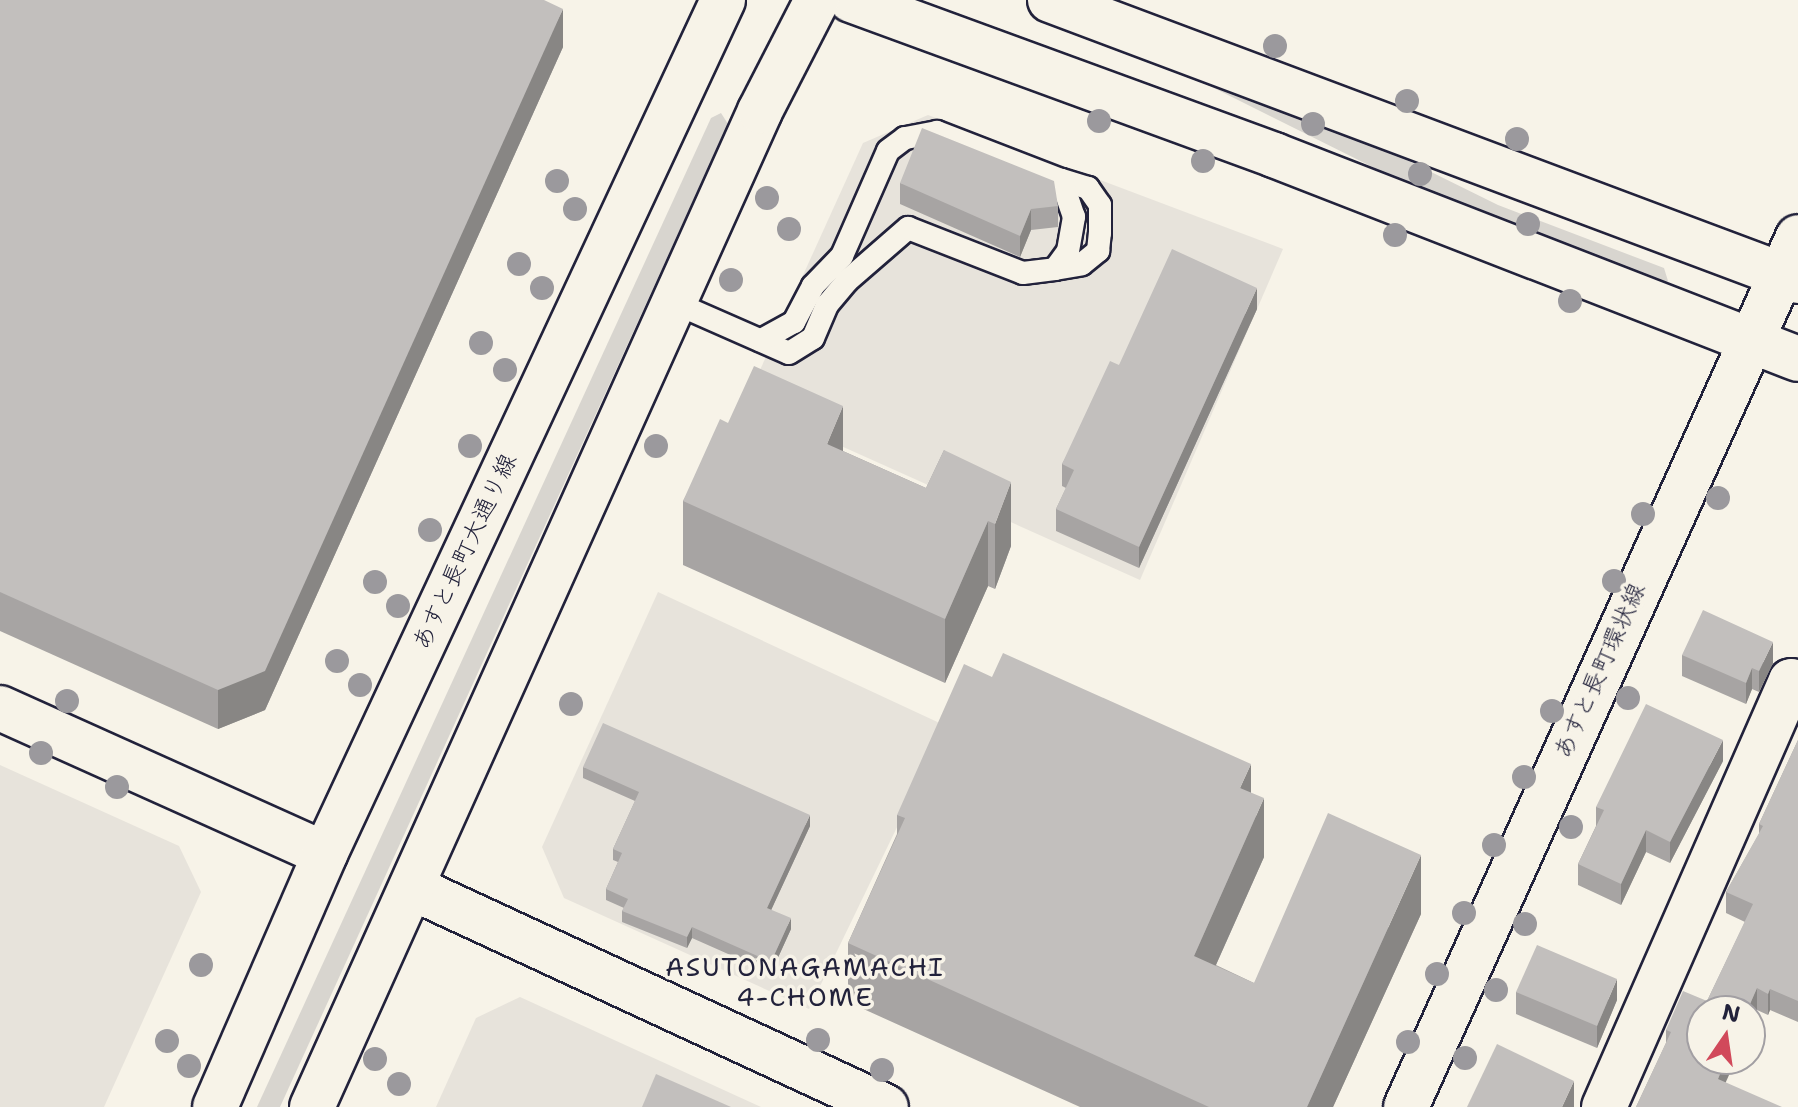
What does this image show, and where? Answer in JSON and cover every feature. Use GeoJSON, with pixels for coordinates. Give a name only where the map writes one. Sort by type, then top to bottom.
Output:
{"type":"FeatureCollection","features":[{"type":"Feature","properties":{"kind":"street","name":"あすと長町大通り線"},"geometry":{"type":"LineString","coordinates":[[215,1107],[325,854],[723,0]]}},
{"type":"Feature","properties":{"kind":"street"},"geometry":{"type":"LineString","coordinates":[[312,1107],[675,303],[817,0]]}},
{"type":"Feature","properties":{"kind":"street"},"geometry":{"type":"LineString","coordinates":[[851,0],[1274,155],[1798,359]]}},
{"type":"Feature","properties":{"kind":"street"},"geometry":{"type":"LineString","coordinates":[[1050,0],[1792,264]]}},
{"type":"Feature","properties":{"kind":"street","name":"あすと長町環状線"},"geometry":{"type":"LineString","coordinates":[[1406,1107],[1748,341],[1792,264]]}},
{"type":"Feature","properties":{"kind":"street"},"geometry":{"type":"LineString","coordinates":[[1604,1107],[1791,681],[1798,683]]}},
{"type":"Feature","properties":{"kind":"street"},"geometry":{"type":"LineString","coordinates":[[0,708],[325,854]]}},
{"type":"Feature","properties":{"kind":"street"},"geometry":{"type":"LineString","coordinates":[[413,888],[886,1107]]}},
{"type":"Feature","properties":{"kind":"lane"},"geometry":{"type":"LineString","coordinates":[[675,303],[789,353],[813,338],[827,305],[847,281],[908,228],[1023,273],[1055,269],[1068,251],[1074,217],[1061,180],[937,132],[905,138],[888,151],[842,256],[813,286],[794,322],[761,340]]}},
{"type":"Feature","properties":{"kind":"shaded area"},"geometry":{"type":"Polygon","coordinates":[[[1210,79],[1344,129],[1498,205],[1664,268],[1668,281],[1664,284],[1475,218],[1208,85],[1210,79]]]}},
{"type":"Feature","properties":{"kind":"shaded area"},"geometry":{"type":"Polygon","coordinates":[[[721,113],[728,124],[280,1107],[257,1107],[711,118],[721,113]]]}},
{"type":"Feature","properties":{"kind":"shaded area"},"geometry":{"type":"Polygon","coordinates":[[[928,115],[1283,249],[1140,580],[745,403],[863,143],[928,115]]]}},
{"type":"Feature","properties":{"kind":"shaded area"},"geometry":{"type":"Polygon","coordinates":[[[658,592],[946,726],[809,1009],[564,898],[542,847],[658,592]]]}},
{"type":"Feature","properties":{"kind":"shaded area"},"geometry":{"type":"Polygon","coordinates":[[[0,765],[179,846],[201,892],[104,1107],[0,1107],[0,765]]]}},
{"type":"Feature","properties":{"kind":"shaded area"},"geometry":{"type":"Polygon","coordinates":[[[520,997],[761,1107],[436,1107],[476,1018],[520,997]]]}},
{"type":"Feature","properties":{"kind":"building"},"geometry":{"type":"Polygon","coordinates":[[[0,0],[544,0],[563,9],[265,671],[218,690],[0,592],[0,0]]]}},
{"type":"Feature","properties":{"kind":"building"},"geometry":{"type":"Polygon","coordinates":[[[922,128],[1054,181],[1058,206],[1031,209],[1020,236],[900,183],[922,128]]]}},
{"type":"Feature","properties":{"kind":"building"},"geometry":{"type":"Polygon","coordinates":[[[1172,249],[1257,288],[1139,547],[1056,509],[1074,470],[1062,464],[1110,361],[1119,365],[1172,249]]]}},
{"type":"Feature","properties":{"kind":"building"},"geometry":{"type":"Polygon","coordinates":[[[754,366],[843,406],[827,444],[926,488],[944,450],[1011,482],[995,524],[988,521],[945,619],[683,501],[720,419],[728,423],[754,366]]]}},
{"type":"Feature","properties":{"kind":"building"},"geometry":{"type":"Polygon","coordinates":[[[1703,610],[1773,642],[1759,671],[1752,668],[1746,683],[1682,655],[1703,610]]]}},
{"type":"Feature","properties":{"kind":"building"},"geometry":{"type":"Polygon","coordinates":[[[1003,653],[1251,764],[1240,788],[1264,798],[1194,956],[1254,983],[1328,813],[1421,855],[1307,1107],[1209,1107],[848,943],[905,818],[897,815],[964,664],[992,677],[1003,653]]]}},
{"type":"Feature","properties":{"kind":"building"},"geometry":{"type":"Polygon","coordinates":[[[1646,704],[1723,740],[1670,842],[1646,830],[1621,884],[1578,864],[1604,810],[1596,807],[1646,704]]]}},
{"type":"Feature","properties":{"kind":"building"},"geometry":{"type":"Polygon","coordinates":[[[603,723],[810,815],[767,908],[791,918],[771,962],[692,927],[687,937],[622,911],[628,899],[606,889],[622,853],[613,849],[639,792],[583,767],[603,723]]]}},
{"type":"Feature","properties":{"kind":"building"},"geometry":{"type":"Polygon","coordinates":[[[1798,740],[1798,1001],[1770,989],[1768,994],[1757,988],[1754,995],[1710,995],[1753,904],[1726,892],[1763,826],[1759,824],[1798,740]]]}},
{"type":"Feature","properties":{"kind":"building"},"geometry":{"type":"Polygon","coordinates":[[[1537,945],[1617,979],[1597,1026],[1516,992],[1537,945]]]}},
{"type":"Feature","properties":{"kind":"building"},"geometry":{"type":"Polygon","coordinates":[[[1683,991],[1693,995],[1686,995],[1686,1075],[1720,1075],[1718,1079],[1782,1107],[1636,1107],[1671,1032],[1666,1030],[1683,991]]]}},
{"type":"Feature","properties":{"kind":"building"},"geometry":{"type":"Polygon","coordinates":[[[1497,1044],[1574,1081],[1562,1107],[1467,1107],[1497,1044]]]}},
{"type":"Feature","properties":{"kind":"building"},"geometry":{"type":"Polygon","coordinates":[[[656,1074],[731,1107],[642,1107],[656,1074]]]}},
{"type":"Feature","properties":{"kind":"district","name":"ASUTONAGAMACHI 4-CHOME"},"geometry":{"type":"Point","coordinates":[805,982]}}]}
